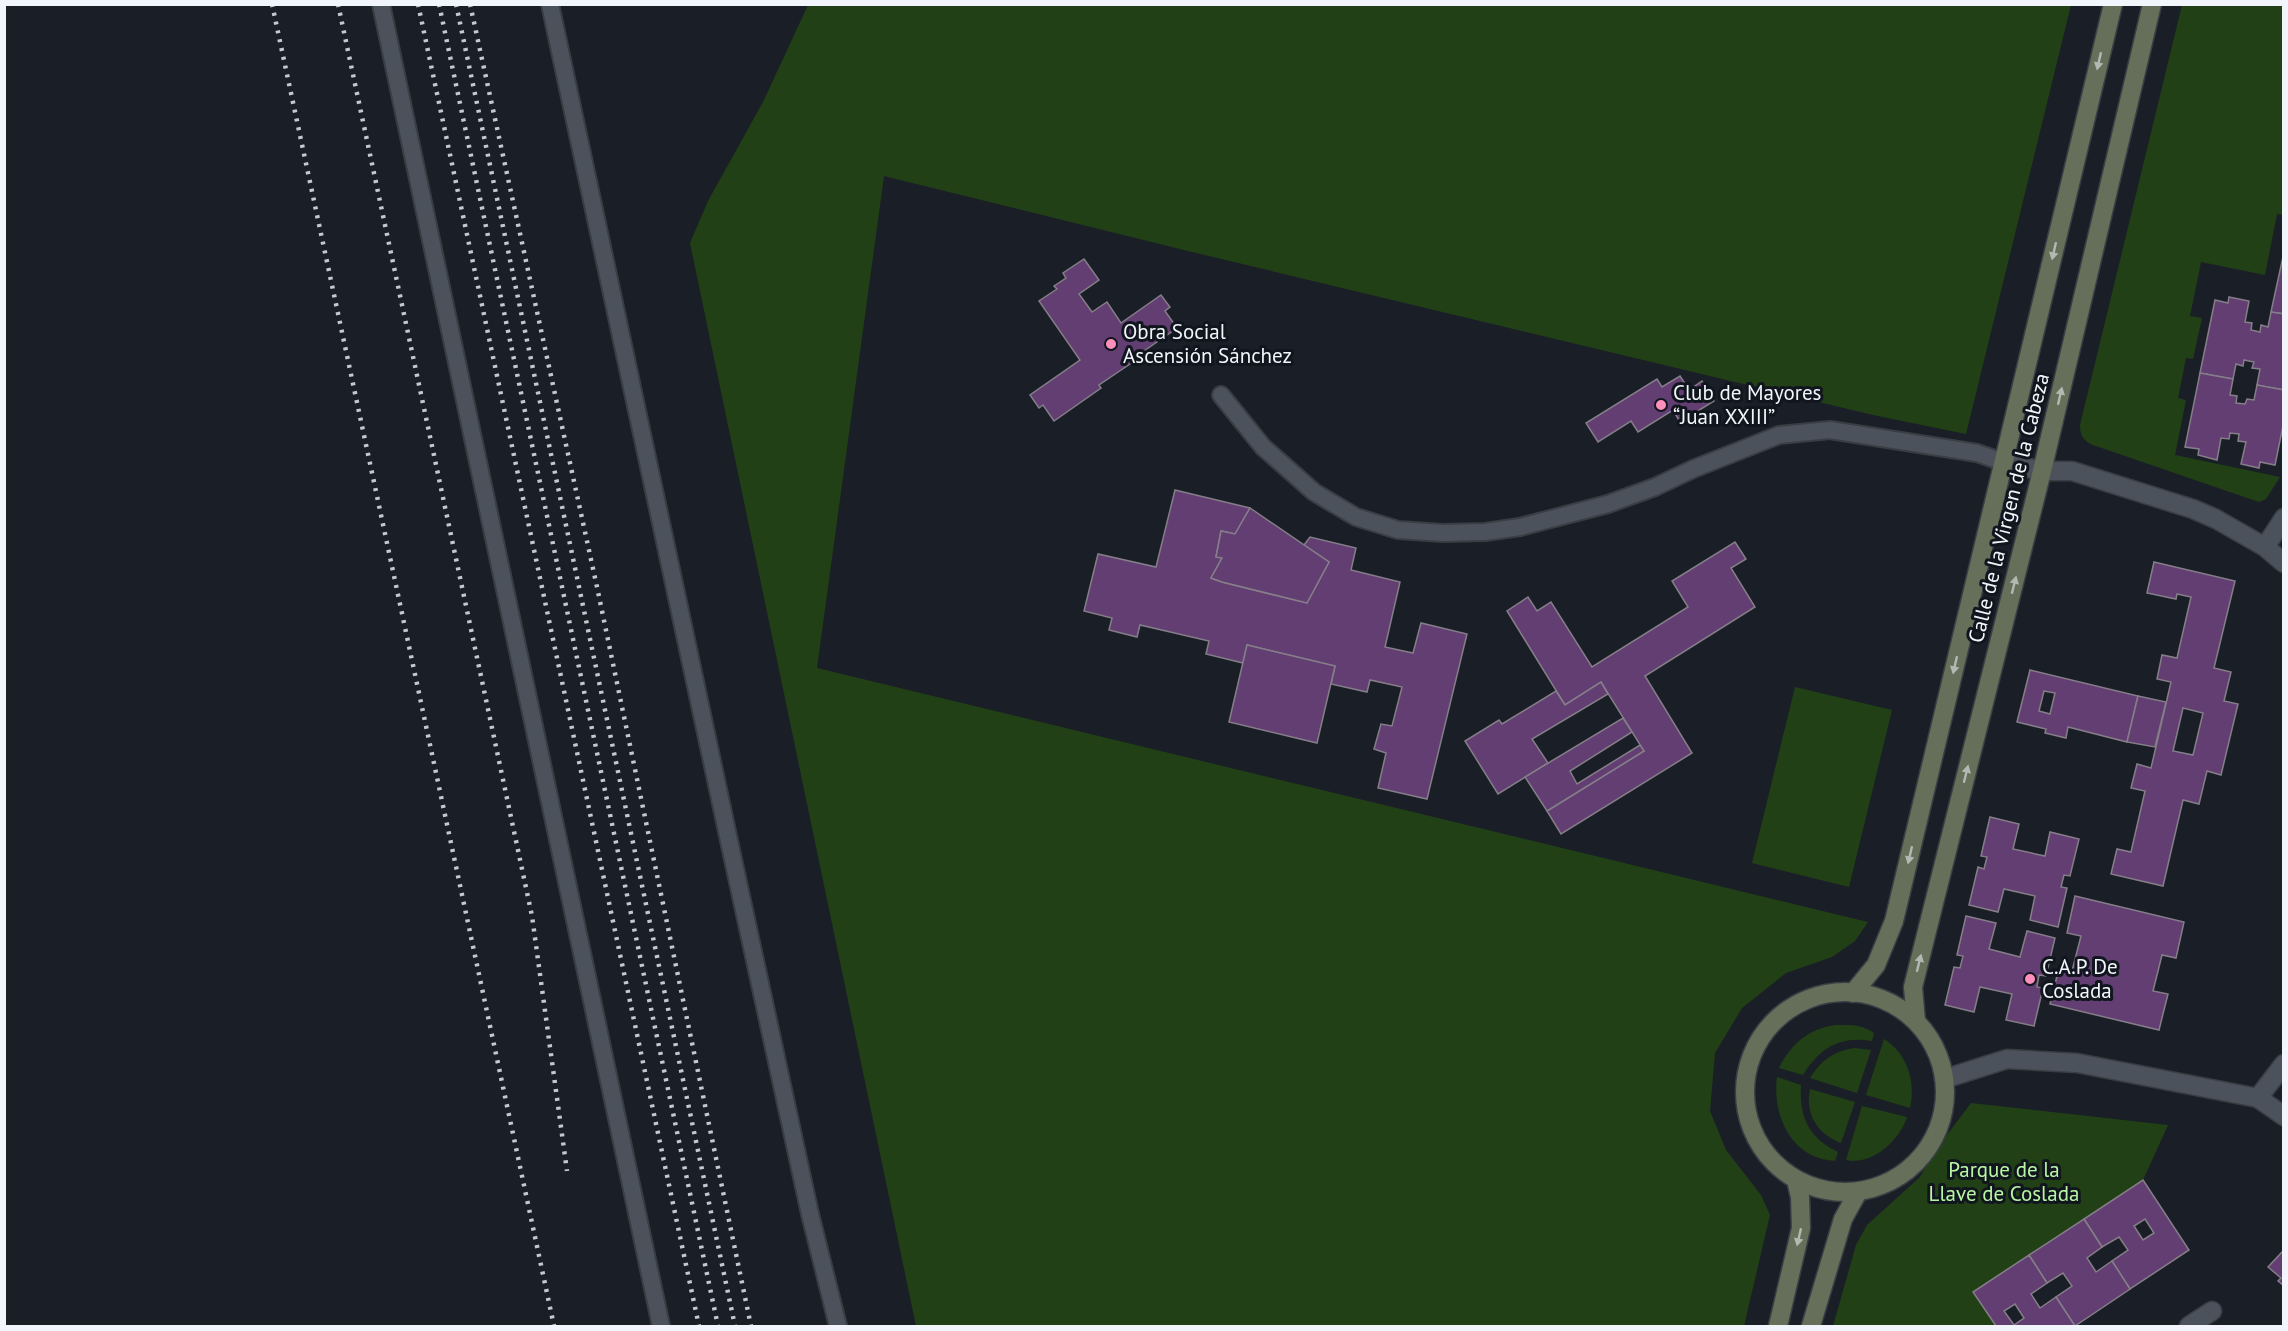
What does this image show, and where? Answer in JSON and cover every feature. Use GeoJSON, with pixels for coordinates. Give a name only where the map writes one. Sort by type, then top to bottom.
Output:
{"type":"FeatureCollection","features":[{"type":"Feature","properties":{"kind":"main road","name":"Calle de la Virgen de la Cabeza"},"geometry":{"type":"LineString","coordinates":[[1853,993],[1875,965],[1894,921],[2113,4]]}},
{"type":"Feature","properties":{"kind":"main road","name":"Calle de la Virgen de la Cabeza"},"geometry":{"type":"LineString","coordinates":[[1916,1021],[1913,987],[2042,471],[2152,4]]}},
{"type":"Feature","properties":{"kind":"main road"},"geometry":{"type":"LineString","coordinates":[[1853,993],[1876,997],[1898,1007],[1916,1021],[1931,1040],[1940,1057],[1945,1099],[1942,1119],[1928,1149],[1909,1169],[1885,1184],[1858,1192],[1836,1192],[1815,1188],[1796,1180],[1776,1165],[1766,1153],[1750,1124],[1746,1100],[1746,1084],[1754,1052],[1766,1031],[1784,1013],[1805,1001],[1828,994],[1853,993]]}},
{"type":"Feature","properties":{"kind":"main road"},"geometry":{"type":"LineString","coordinates":[[1778,1326],[1801,1228],[1800,1197],[1796,1180]]}},
{"type":"Feature","properties":{"kind":"main road"},"geometry":{"type":"LineString","coordinates":[[1811,1326],[1843,1220],[1858,1192]]}},
{"type":"Feature","properties":{"kind":"street"},"geometry":{"type":"LineString","coordinates":[[2003,462],[2042,471],[2072,471],[2193,508],[2265,547],[2283,564]]}},
{"type":"Feature","properties":{"kind":"street"},"geometry":{"type":"LineString","coordinates":[[2265,547],[2283,518]]}},
{"type":"Feature","properties":{"kind":"street"},"geometry":{"type":"LineString","coordinates":[[1944,1079],[2007,1059],[2077,1063],[2258,1098],[2283,1116]]}},
{"type":"Feature","properties":{"kind":"street"},"geometry":{"type":"LineString","coordinates":[[2258,1098],[2283,1064]]}},
{"type":"Feature","properties":{"kind":"street"},"geometry":{"type":"LineString","coordinates":[[2189,1326],[2212,1311]]}},
{"type":"Feature","properties":{"kind":"lane"},"geometry":{"type":"LineString","coordinates":[[381,4],[661,1326]]}},
{"type":"Feature","properties":{"kind":"lane"},"geometry":{"type":"LineString","coordinates":[[550,4],[810,1214],[838,1326]]}},
{"type":"Feature","properties":{"kind":"lane"},"geometry":{"type":"LineString","coordinates":[[1221,394],[1263,447],[1314,492],[1356,517],[1398,530],[1443,533],[1485,532],[1520,527],[1608,504],[1655,487],[1693,469],[1779,435],[1830,430],[1977,453],[2003,462]]}},
{"type":"Feature","properties":{"kind":"green space"},"geometry":{"type":"Polygon","coordinates":[[[808,5],[2071,5],[1966,434],[1873,415],[884,176],[817,668],[1868,922],[1855,941],[1832,957],[1786,973],[1742,1008],[1715,1053],[1710,1111],[1726,1150],[1761,1195],[1770,1215],[1744,1326],[916,1326],[690,243],[708,201],[763,102],[808,5]]]}},
{"type":"Feature","properties":{"kind":"green space"},"geometry":{"type":"Polygon","coordinates":[[[2182,5],[2283,5],[2282,215],[2277,214],[2265,275],[2201,262],[2190,316],[2202,318],[2193,359],[2186,358],[2178,398],[2186,400],[2175,455],[2280,477],[2266,499],[2259,502],[2093,445],[2084,440],[2081,432],[2080,425],[2182,5]]]}},
{"type":"Feature","properties":{"kind":"green space"},"geometry":{"type":"Polygon","coordinates":[[[1795,687],[1892,710],[1849,887],[1752,863],[1795,687]]]}},
{"type":"Feature","properties":{"kind":"green space"},"geometry":{"type":"Polygon","coordinates":[[[1835,1025],[1865,1028],[1874,1033],[1872,1041],[1840,1042],[1817,1057],[1803,1075],[1779,1068],[1801,1039],[1817,1030],[1835,1025]]]}},
{"type":"Feature","properties":{"kind":"green space"},"geometry":{"type":"Polygon","coordinates":[[[1884,1039],[1899,1052],[1908,1069],[1912,1088],[1910,1108],[1866,1095],[1884,1039]]]}},
{"type":"Feature","properties":{"kind":"green space"},"geometry":{"type":"Polygon","coordinates":[[[1855,1048],[1871,1050],[1857,1093],[1810,1078],[1818,1066],[1829,1057],[1855,1048]]]}},
{"type":"Feature","properties":{"kind":"green space"},"geometry":{"type":"Polygon","coordinates":[[[1777,1077],[1801,1085],[1802,1107],[1808,1126],[1820,1140],[1838,1152],[1835,1161],[1820,1158],[1796,1144],[1782,1120],[1778,1106],[1777,1077]]]}},
{"type":"Feature","properties":{"kind":"green space"},"geometry":{"type":"Polygon","coordinates":[[[1810,1089],[1855,1102],[1841,1143],[1819,1129],[1809,1107],[1810,1089]]]}},
{"type":"Feature","properties":{"kind":"green space","name":"Parque de la Llave de Coslada"},"geometry":{"type":"Polygon","coordinates":[[[1971,1103],[2168,1125],[2143,1180],[1974,1292],[1996,1326],[1833,1326],[1856,1245],[1867,1225],[1920,1177],[1934,1152],[1971,1103]]]}},
{"type":"Feature","properties":{"kind":"green space"},"geometry":{"type":"Polygon","coordinates":[[[1862,1106],[1907,1117],[1898,1134],[1884,1149],[1866,1159],[1846,1160],[1862,1106]]]}},
{"type":"Feature","properties":{"kind":"building"},"geometry":{"type":"Polygon","coordinates":[[[2284,252],[2284,314],[2271,312],[2284,252]]]}},
{"type":"Feature","properties":{"kind":"building","name":"Obra Social Ascensión Sánchez"},"geometry":{"type":"Polygon","coordinates":[[[1084,259],[1099,280],[1079,294],[1092,312],[1107,302],[1121,323],[1161,295],[1170,307],[1165,311],[1177,328],[1131,360],[1133,362],[1099,385],[1101,388],[1054,421],[1043,405],[1039,408],[1030,395],[1080,360],[1039,301],[1057,289],[1054,286],[1066,278],[1063,273],[1084,259]]]}},
{"type":"Feature","properties":{"kind":"building"},"geometry":{"type":"Polygon","coordinates":[[[2229,297],[2249,301],[2245,322],[2252,323],[2251,330],[2260,332],[2261,325],[2268,327],[2271,312],[2284,314],[2284,390],[2257,385],[2260,369],[2252,368],[2254,362],[2244,360],[2243,366],[2236,364],[2233,379],[2200,373],[2215,300],[2228,303],[2229,297]]]}},
{"type":"Feature","properties":{"kind":"building"},"geometry":{"type":"Polygon","coordinates":[[[2200,373],[2233,379],[2230,395],[2237,396],[2236,403],[2245,404],[2247,399],[2254,400],[2257,385],[2284,390],[2284,421],[2275,465],[2260,462],[2259,468],[2241,464],[2246,442],[2238,441],[2239,434],[2230,433],[2229,439],[2221,438],[2217,460],[2198,455],[2199,449],[2185,447],[2200,373]]]}},
{"type":"Feature","properties":{"kind":"building","name":"Club de Mayores “Juan XXIII”"},"geometry":{"type":"Polygon","coordinates":[[[1680,376],[1689,390],[1702,381],[1714,401],[1680,422],[1673,410],[1638,432],[1631,421],[1598,442],[1586,423],[1657,379],[1662,387],[1680,376]]]}},
{"type":"Feature","properties":{"kind":"building"},"geometry":{"type":"Polygon","coordinates":[[[1175,490],[1250,508],[1235,534],[1221,531],[1216,557],[1222,558],[1211,578],[1307,603],[1329,562],[1304,545],[1310,537],[1356,548],[1351,570],[1400,582],[1385,647],[1413,653],[1421,623],[1467,634],[1427,799],[1378,788],[1386,753],[1374,749],[1381,724],[1392,726],[1402,687],[1370,680],[1367,692],[1331,684],[1335,666],[1247,645],[1243,663],[1206,654],[1209,641],[1140,625],[1137,637],[1109,630],[1112,618],[1084,611],[1098,554],[1156,567],[1175,490]]]}},
{"type":"Feature","properties":{"kind":"building"},"geometry":{"type":"Polygon","coordinates":[[[1250,508],[1329,562],[1307,603],[1211,578],[1222,558],[1216,557],[1221,531],[1235,534],[1250,508]]]}},
{"type":"Feature","properties":{"kind":"building"},"geometry":{"type":"Polygon","coordinates":[[[1735,542],[1746,559],[1731,568],[1755,607],[1645,676],[1692,753],[1561,834],[1547,811],[1644,751],[1601,682],[1565,705],[1507,611],[1528,597],[1537,611],[1551,602],[1592,667],[1688,607],[1672,581],[1735,542]]]}},
{"type":"Feature","properties":{"kind":"building"},"geometry":{"type":"Polygon","coordinates":[[[2154,562],[2235,581],[2214,668],[2231,672],[2224,701],[2238,704],[2221,775],[2207,771],[2199,804],[2183,800],[2163,886],[2111,874],[2117,849],[2131,852],[2145,791],[2131,788],[2137,764],[2151,768],[2171,682],[2157,679],[2162,655],[2177,658],[2191,597],[2177,594],[2176,599],[2147,593],[2154,562]],[[2183,708],[2173,751],[2193,755],[2203,713],[2183,708]]]}},
{"type":"Feature","properties":{"kind":"building"},"geometry":{"type":"Polygon","coordinates":[[[1247,645],[1335,666],[1317,743],[1229,722],[1247,645]]]}},
{"type":"Feature","properties":{"kind":"building"},"geometry":{"type":"Polygon","coordinates":[[[2030,670],[2138,696],[2127,742],[2068,727],[2066,738],[2045,733],[2046,729],[2017,722],[2030,670]],[[2044,691],[2039,711],[2050,714],[2055,693],[2044,691]]]}},
{"type":"Feature","properties":{"kind":"building"},"geometry":{"type":"Polygon","coordinates":[[[1601,682],[1608,694],[1532,739],[1548,763],[1498,794],[1465,741],[1499,720],[1502,724],[1556,691],[1565,705],[1601,682]]]}},
{"type":"Feature","properties":{"kind":"building"},"geometry":{"type":"Polygon","coordinates":[[[2138,696],[2166,702],[2155,747],[2127,742],[2138,696]]]}},
{"type":"Feature","properties":{"kind":"building"},"geometry":{"type":"Polygon","coordinates":[[[1623,718],[1632,732],[1570,771],[1577,784],[1640,745],[1644,751],[1547,811],[1525,777],[1623,718]]]}},
{"type":"Feature","properties":{"kind":"building"},"geometry":{"type":"Polygon","coordinates":[[[1990,817],[2019,824],[2013,849],[2045,856],[2050,832],[2079,839],[2070,876],[2064,875],[2061,887],[2067,888],[2058,927],[2030,920],[2035,896],[2004,889],[1998,912],[1969,905],[1978,867],[1984,869],[1987,857],[1981,856],[1990,817]]]}},
{"type":"Feature","properties":{"kind":"building"},"geometry":{"type":"Polygon","coordinates":[[[2075,896],[2184,922],[2176,958],[2162,955],[2153,991],[2168,994],[2159,1030],[2050,1004],[2059,968],[2072,971],[2081,936],[2067,933],[2075,896]]]}},
{"type":"Feature","properties":{"kind":"building"},"geometry":{"type":"Polygon","coordinates":[[[1966,916],[1996,923],[1989,949],[2020,957],[2027,931],[2055,938],[2046,976],[2039,975],[2037,987],[2043,988],[2034,1026],[2006,1020],[2012,994],[1980,987],[1974,1012],[1945,1005],[1954,967],[1960,968],[1963,956],[1957,955],[1966,916]]]}},
{"type":"Feature","properties":{"kind":"building"},"geometry":{"type":"Polygon","coordinates":[[[2143,1180],[2189,1250],[2130,1289],[2112,1261],[2128,1250],[2119,1237],[2102,1247],[2084,1219],[2143,1180]],[[2145,1219],[2134,1226],[2143,1240],[2154,1233],[2145,1219]]]}},
{"type":"Feature","properties":{"kind":"building"},"geometry":{"type":"Polygon","coordinates":[[[2084,1219],[2102,1247],[2087,1258],[2096,1272],[2112,1261],[2130,1289],[2075,1326],[2056,1297],[2072,1286],[2063,1273],[2047,1283],[2029,1255],[2084,1219]]]}},
{"type":"Feature","properties":{"kind":"building"},"geometry":{"type":"Polygon","coordinates":[[[2284,1250],[2284,1286],[2278,1281],[2281,1278],[2268,1267],[2284,1250]]]}},
{"type":"Feature","properties":{"kind":"building"},"geometry":{"type":"Polygon","coordinates":[[[2029,1255],[2047,1283],[2031,1294],[2040,1308],[2056,1297],[2075,1326],[1996,1326],[1973,1292],[2029,1255]],[[2015,1304],[2004,1311],[2014,1325],[2024,1318],[2015,1304]]]}},
{"type":"Feature","properties":{"kind":"railway"},"geometry":{"type":"LineString","coordinates":[[272,4],[554,1326]]}},
{"type":"Feature","properties":{"kind":"railway"},"geometry":{"type":"LineString","coordinates":[[338,4],[532,916],[567,1171]]}},
{"type":"Feature","properties":{"kind":"railway"},"geometry":{"type":"LineString","coordinates":[[418,4],[699,1326]]}},
{"type":"Feature","properties":{"kind":"railway"},"geometry":{"type":"LineString","coordinates":[[439,4],[718,1326]]}},
{"type":"Feature","properties":{"kind":"railway"},"geometry":{"type":"LineString","coordinates":[[456,4],[735,1326]]}},
{"type":"Feature","properties":{"kind":"railway"},"geometry":{"type":"LineString","coordinates":[[470,4],[597,587],[751,1326]]}},
{"type":"Feature","properties":{"kind":"place","name":"Obra Social Ascensión Sánchez"},"geometry":{"type":"Point","coordinates":[1111,344]}},
{"type":"Feature","properties":{"kind":"place","name":"Club de Mayores “Juan XXIII”"},"geometry":{"type":"Point","coordinates":[1661,405]}},
{"type":"Feature","properties":{"kind":"place","name":"C.A.P. De Coslada"},"geometry":{"type":"Point","coordinates":[2030,979]}}]}
